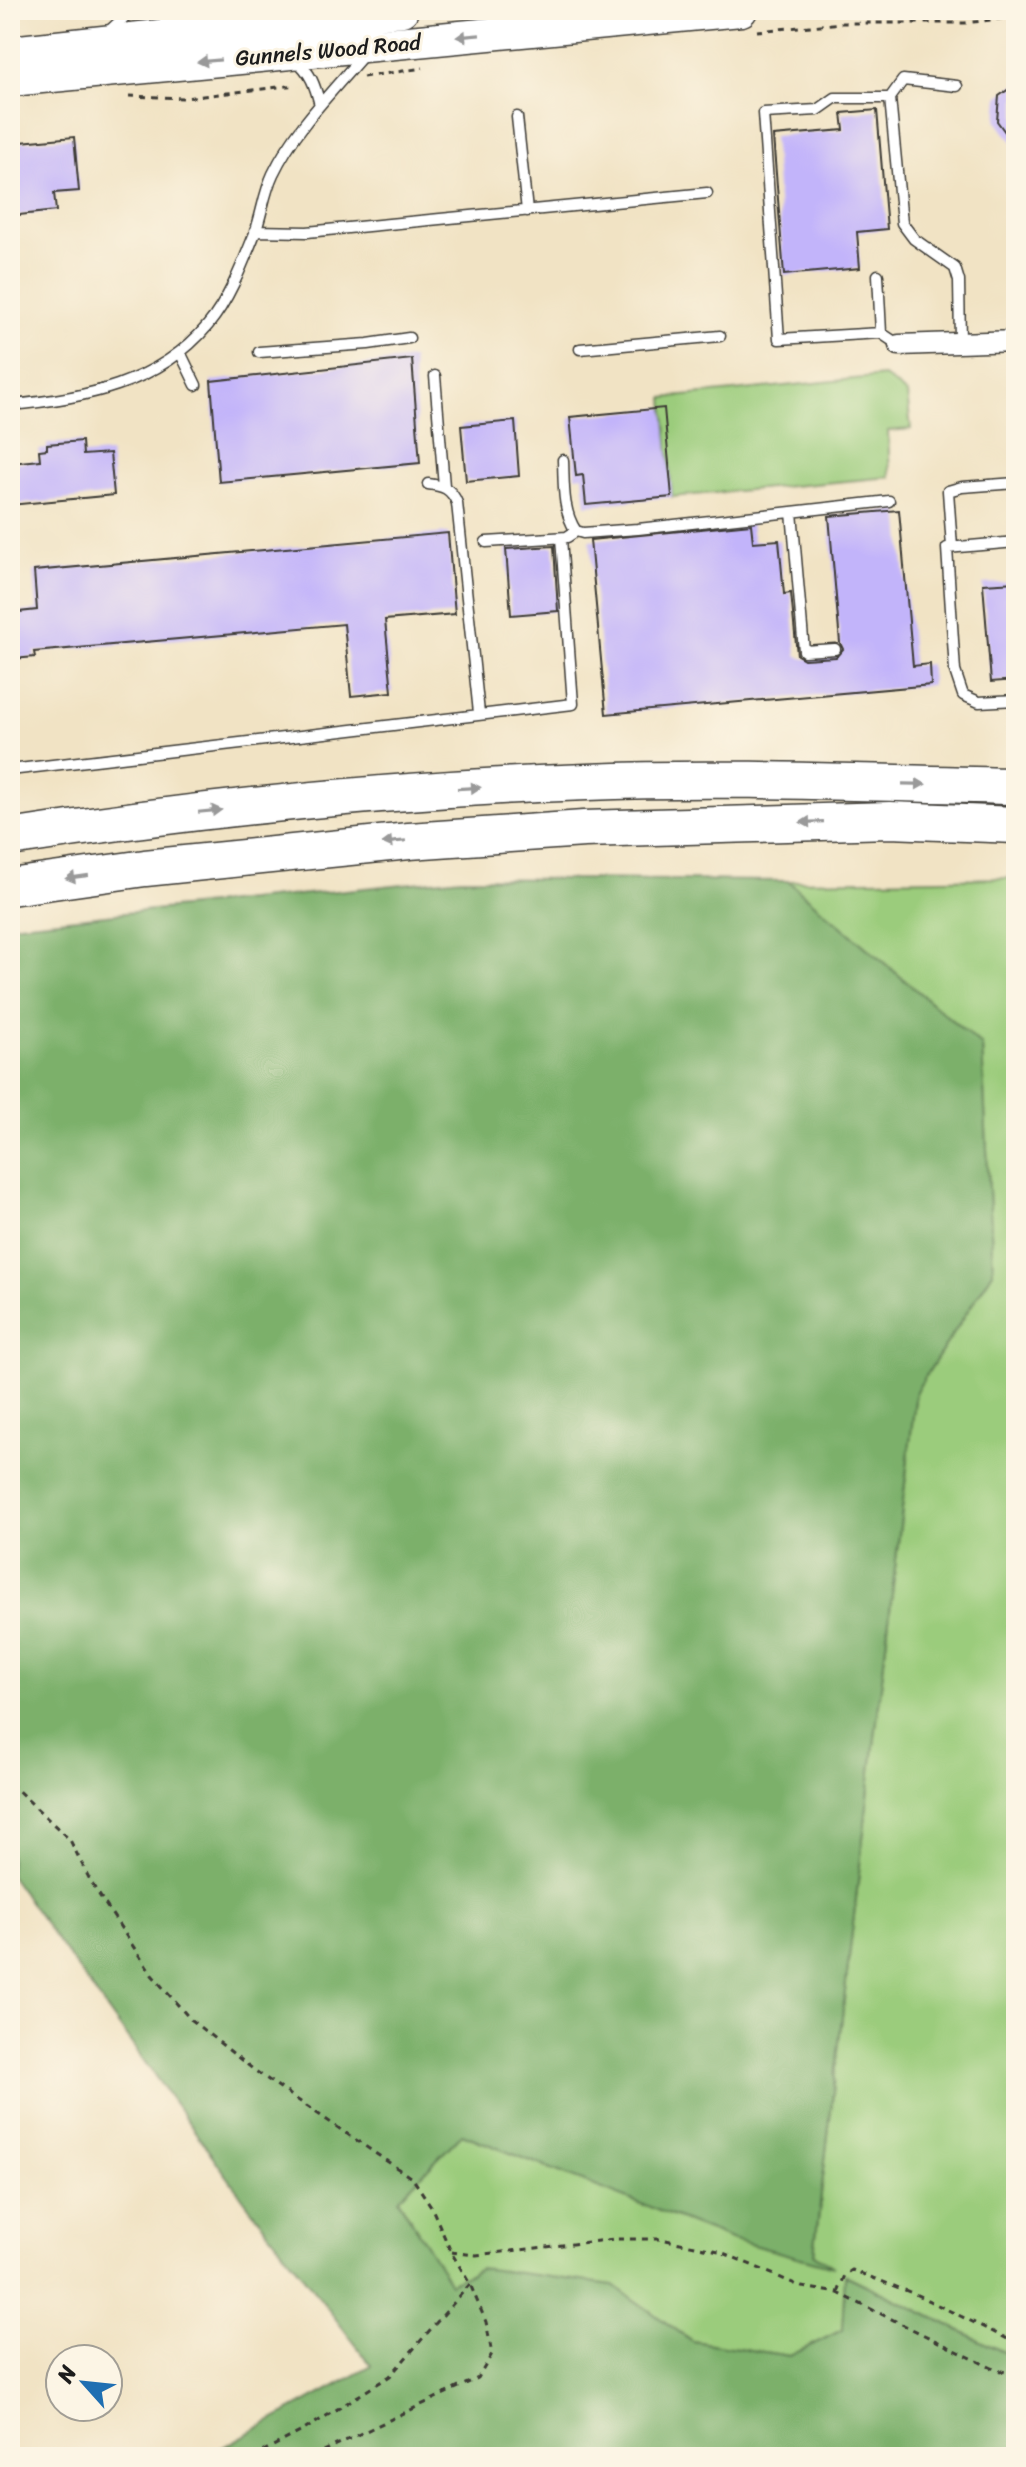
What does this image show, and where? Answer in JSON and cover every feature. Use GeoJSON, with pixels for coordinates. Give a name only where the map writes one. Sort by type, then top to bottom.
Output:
{"type":"FeatureCollection","features":[{"type":"Feature","properties":{"kind":"highway"},"geometry":{"type":"LineString","coordinates":[[10,838],[133,819],[394,792],[590,781],[1016,786]]}},
{"type":"Feature","properties":{"kind":"highway"},"geometry":{"type":"LineString","coordinates":[[10,887],[145,868],[393,842],[584,829],[890,820],[1016,825]]}},
{"type":"Feature","properties":{"kind":"main road","name":"Gunnels Wood Road"},"geometry":{"type":"LineString","coordinates":[[10,52],[402,10]]}},
{"type":"Feature","properties":{"kind":"main road","name":"Gunnels Wood Road"},"geometry":{"type":"LineString","coordinates":[[10,80],[741,10]]}},
{"type":"Feature","properties":{"kind":"street"},"geometry":{"type":"LineString","coordinates":[[899,345],[1016,341]]}},
{"type":"Feature","properties":{"kind":"lane"},"geometry":{"type":"LineString","coordinates":[[97,43],[132,10]]}},
{"type":"Feature","properties":{"kind":"lane"},"geometry":{"type":"LineString","coordinates":[[10,405],[83,396],[148,374],[181,354],[210,323],[231,287],[255,231],[272,176],[300,128],[372,45]]}},
{"type":"Feature","properties":{"kind":"lane"},"geometry":{"type":"LineString","coordinates":[[288,53],[307,69],[320,105]]}},
{"type":"Feature","properties":{"kind":"lane"},"geometry":{"type":"LineString","coordinates":[[957,86],[903,80],[890,98],[902,223],[914,239],[955,268],[959,281],[960,342]]}},
{"type":"Feature","properties":{"kind":"lane"},"geometry":{"type":"LineString","coordinates":[[890,98],[835,98],[818,110],[763,113],[779,339],[881,333],[899,345]]}},
{"type":"Feature","properties":{"kind":"lane"},"geometry":{"type":"LineString","coordinates":[[517,117],[527,211]]}},
{"type":"Feature","properties":{"kind":"lane"},"geometry":{"type":"LineString","coordinates":[[255,231],[307,232],[707,193]]}},
{"type":"Feature","properties":{"kind":"lane"},"geometry":{"type":"LineString","coordinates":[[878,275],[881,333]]}},
{"type":"Feature","properties":{"kind":"lane"},"geometry":{"type":"LineString","coordinates":[[580,349],[720,336]]}},
{"type":"Feature","properties":{"kind":"lane"},"geometry":{"type":"LineString","coordinates":[[259,352],[409,338]]}},
{"type":"Feature","properties":{"kind":"lane"},"geometry":{"type":"LineString","coordinates":[[181,354],[196,385]]}},
{"type":"Feature","properties":{"kind":"lane"},"geometry":{"type":"LineString","coordinates":[[435,376],[444,486]]}},
{"type":"Feature","properties":{"kind":"lane"},"geometry":{"type":"LineString","coordinates":[[563,460],[570,522],[576,531],[583,533],[889,501]]}},
{"type":"Feature","properties":{"kind":"lane"},"geometry":{"type":"LineString","coordinates":[[952,547],[948,491],[1016,483]]}},
{"type":"Feature","properties":{"kind":"lane"},"geometry":{"type":"LineString","coordinates":[[428,484],[444,486],[453,493],[457,503],[479,713]]}},
{"type":"Feature","properties":{"kind":"lane"},"geometry":{"type":"LineString","coordinates":[[792,512],[804,651],[835,649]]}},
{"type":"Feature","properties":{"kind":"lane"},"geometry":{"type":"LineString","coordinates":[[486,542],[561,538],[576,531]]}},
{"type":"Feature","properties":{"kind":"lane"},"geometry":{"type":"LineString","coordinates":[[10,770],[573,704],[561,538]]}},
{"type":"Feature","properties":{"kind":"lane"},"geometry":{"type":"LineString","coordinates":[[1016,542],[947,548],[955,671],[963,695],[979,702],[1016,700]]}},
{"type":"Feature","properties":{"kind":"path"},"geometry":{"type":"LineString","coordinates":[[10,1783],[70,1840],[92,1884],[152,1975],[191,2020],[254,2070],[413,2179],[431,2206],[451,2252],[470,2284],[486,2322],[492,2354],[478,2378],[311,2457]]}},
{"type":"Feature","properties":{"kind":"path"},"geometry":{"type":"LineString","coordinates":[[451,2252],[476,2255],[615,2239],[661,2239],[719,2251],[802,2287],[838,2293],[996,2370],[1016,2374]]}},
{"type":"Feature","properties":{"kind":"path"},"geometry":{"type":"LineString","coordinates":[[838,2293],[845,2275],[852,2270],[915,2294],[1016,2343]]}},
{"type":"Feature","properties":{"kind":"path"},"geometry":{"type":"LineString","coordinates":[[252,2457],[304,2430],[390,2376],[470,2284]]}},
{"type":"Feature","properties":{"kind":"green space"},"geometry":{"type":"Polygon","coordinates":[[[884,376],[907,394],[911,429],[888,431],[890,477],[672,497],[664,398],[884,376]]]}},
{"type":"Feature","properties":{"kind":"green space"},"geometry":{"type":"Polygon","coordinates":[[[461,878],[788,881],[982,1046],[993,1272],[916,1391],[814,2254],[834,2267],[731,2239],[462,2134],[398,2199],[450,2283],[480,2268],[613,2285],[692,2341],[790,2356],[842,2330],[845,2275],[1016,2358],[1016,2457],[205,2457],[372,2366],[245,2201],[10,1875],[10,925],[461,878]]]}},
{"type":"Feature","properties":{"kind":"green space"},"geometry":{"type":"Polygon","coordinates":[[[1016,878],[1016,2358],[846,2275],[842,2330],[790,2356],[692,2341],[613,2285],[450,2284],[398,2198],[462,2134],[731,2239],[831,2266],[814,2254],[916,1391],[993,1272],[982,1046],[788,881],[1016,878]]]}},
{"type":"Feature","properties":{"kind":"building"},"geometry":{"type":"Polygon","coordinates":[[[1016,84],[1016,147],[997,121],[999,96],[1016,84]]]}},
{"type":"Feature","properties":{"kind":"building"},"geometry":{"type":"Polygon","coordinates":[[[877,110],[887,229],[857,232],[860,268],[784,275],[773,136],[844,130],[842,113],[877,110]]]}},
{"type":"Feature","properties":{"kind":"building"},"geometry":{"type":"Polygon","coordinates":[[[74,137],[79,191],[54,193],[56,211],[10,216],[10,143],[74,137]]]}},
{"type":"Feature","properties":{"kind":"building"},"geometry":{"type":"Polygon","coordinates":[[[412,359],[420,463],[219,482],[211,381],[412,359]]]}},
{"type":"Feature","properties":{"kind":"building"},"geometry":{"type":"Polygon","coordinates":[[[664,408],[672,497],[586,505],[583,475],[576,476],[570,417],[664,408]]]}},
{"type":"Feature","properties":{"kind":"building"},"geometry":{"type":"Polygon","coordinates":[[[515,421],[519,476],[466,481],[461,426],[515,421]]]}},
{"type":"Feature","properties":{"kind":"building"},"geometry":{"type":"Polygon","coordinates":[[[82,441],[83,455],[110,453],[114,495],[10,505],[10,463],[40,460],[39,450],[47,449],[47,444],[82,441]]]}},
{"type":"Feature","properties":{"kind":"building"},"geometry":{"type":"Polygon","coordinates":[[[899,510],[913,666],[930,664],[931,685],[606,714],[590,540],[751,524],[753,542],[779,540],[784,594],[791,593],[797,655],[804,659],[836,657],[843,649],[829,516],[899,510]]]}},
{"type":"Feature","properties":{"kind":"building"},"geometry":{"type":"Polygon","coordinates":[[[448,533],[455,614],[385,620],[392,692],[351,696],[344,624],[34,652],[35,657],[13,659],[10,613],[37,610],[34,571],[448,533]]]}},
{"type":"Feature","properties":{"kind":"building"},"geometry":{"type":"Polygon","coordinates":[[[554,546],[558,611],[511,615],[506,549],[554,546]]]}},
{"type":"Feature","properties":{"kind":"building"},"geometry":{"type":"Polygon","coordinates":[[[1016,582],[1016,680],[991,682],[983,584],[1016,582]]]}}]}
